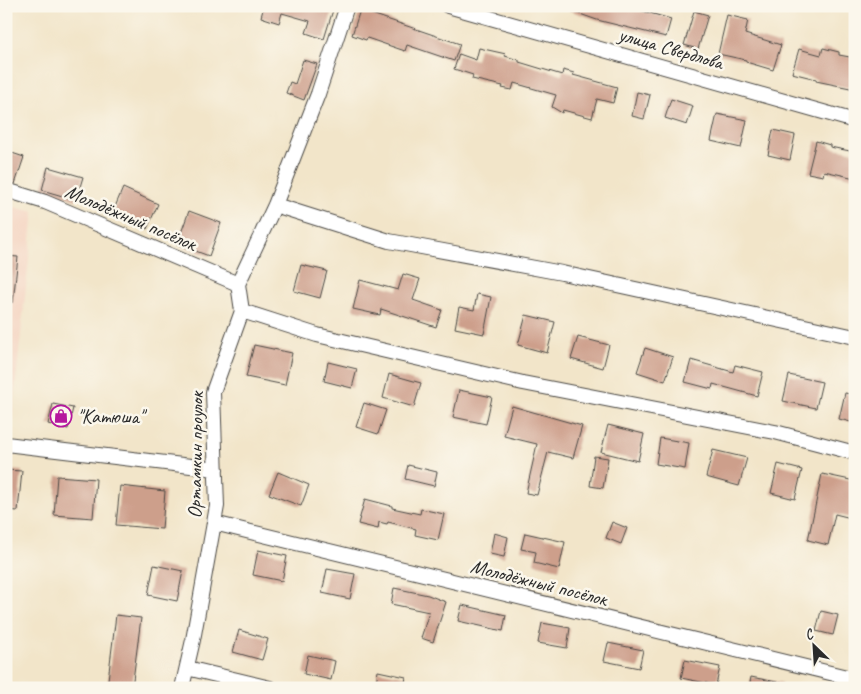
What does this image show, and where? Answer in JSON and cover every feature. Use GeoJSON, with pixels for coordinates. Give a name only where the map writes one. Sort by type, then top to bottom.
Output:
{"type":"FeatureCollection","features":[{"type":"Feature","properties":{"kind":"street"},"geometry":{"type":"LineString","coordinates":[[238,284],[275,205],[318,94],[348,6]]}},
{"type":"Feature","properties":{"kind":"street","name":"улица Свердлова"},"geometry":{"type":"LineString","coordinates":[[448,6],[855,121]]}},
{"type":"Feature","properties":{"kind":"street","name":"Молодёжный посёлок"},"geometry":{"type":"LineString","coordinates":[[6,190],[45,202],[238,284]]}},
{"type":"Feature","properties":{"kind":"street"},"geometry":{"type":"LineString","coordinates":[[275,205],[389,241],[562,273],[855,337]]}},
{"type":"Feature","properties":{"kind":"street","name":"Ортамкин проулок"},"geometry":{"type":"LineString","coordinates":[[182,688],[217,506],[213,392],[242,311],[238,284]]}},
{"type":"Feature","properties":{"kind":"street"},"geometry":{"type":"LineString","coordinates":[[242,311],[317,335],[523,383],[775,432],[855,453]]}},
{"type":"Feature","properties":{"kind":"street"},"geometry":{"type":"LineString","coordinates":[[6,444],[216,469]]}},
{"type":"Feature","properties":{"kind":"street","name":"Молодёжный посёлок"},"geometry":{"type":"LineString","coordinates":[[214,523],[855,680]]}},
{"type":"Feature","properties":{"kind":"street"},"geometry":{"type":"LineString","coordinates":[[187,668],[270,688]]}},
{"type":"Feature","properties":{"kind":"shaded area"},"geometry":{"type":"Polygon","coordinates":[[[6,205],[34,212],[11,427],[6,426],[6,205]]]}},
{"type":"Feature","properties":{"kind":"building"},"geometry":{"type":"Polygon","coordinates":[[[264,6],[319,6],[333,10],[324,39],[306,33],[310,21],[282,13],[279,23],[261,17],[264,6]]]}},
{"type":"Feature","properties":{"kind":"building"},"geometry":{"type":"Polygon","coordinates":[[[564,6],[625,6],[671,19],[666,37],[597,20],[563,8],[564,6]]]}},
{"type":"Feature","properties":{"kind":"building"},"geometry":{"type":"Polygon","coordinates":[[[360,10],[460,44],[454,61],[407,45],[405,51],[352,35],[360,10]]]}},
{"type":"Feature","properties":{"kind":"building"},"geometry":{"type":"Polygon","coordinates":[[[694,11],[708,15],[698,49],[684,45],[694,11]]]}},
{"type":"Feature","properties":{"kind":"building"},"geometry":{"type":"Polygon","coordinates":[[[727,15],[748,20],[745,34],[781,45],[773,70],[746,62],[746,60],[718,54],[727,15]]]}},
{"type":"Feature","properties":{"kind":"building"},"geometry":{"type":"Polygon","coordinates":[[[479,48],[506,54],[505,56],[519,60],[519,62],[562,75],[563,70],[574,73],[573,75],[617,87],[613,103],[597,99],[592,118],[563,110],[562,113],[552,107],[556,95],[514,83],[512,90],[502,88],[503,86],[472,79],[473,75],[454,69],[459,54],[476,60],[479,48]]]}},
{"type":"Feature","properties":{"kind":"building"},"geometry":{"type":"Polygon","coordinates":[[[823,48],[839,52],[839,55],[855,58],[855,89],[816,81],[816,79],[792,73],[799,49],[821,55],[823,48]]]}},
{"type":"Feature","properties":{"kind":"building"},"geometry":{"type":"Polygon","coordinates":[[[303,60],[317,64],[304,100],[286,93],[290,82],[295,84],[303,60]]]}},
{"type":"Feature","properties":{"kind":"building"},"geometry":{"type":"Polygon","coordinates":[[[637,92],[650,95],[644,119],[632,116],[637,92]]]}},
{"type":"Feature","properties":{"kind":"building"},"geometry":{"type":"Polygon","coordinates":[[[671,99],[693,106],[687,125],[665,118],[671,99]]]}},
{"type":"Feature","properties":{"kind":"building"},"geometry":{"type":"Polygon","coordinates":[[[717,114],[747,120],[741,148],[711,141],[717,114]]]}},
{"type":"Feature","properties":{"kind":"building"},"geometry":{"type":"Polygon","coordinates":[[[773,130],[795,135],[790,160],[768,155],[773,130]]]}},
{"type":"Feature","properties":{"kind":"building"},"geometry":{"type":"Polygon","coordinates":[[[816,141],[830,145],[830,147],[855,152],[855,178],[824,171],[823,176],[808,173],[816,141]]]}},
{"type":"Feature","properties":{"kind":"building"},"geometry":{"type":"Polygon","coordinates":[[[6,151],[24,157],[15,184],[6,181],[6,151]]]}},
{"type":"Feature","properties":{"kind":"building"},"geometry":{"type":"Polygon","coordinates":[[[48,167],[83,177],[76,200],[42,190],[48,167]]]}},
{"type":"Feature","properties":{"kind":"building"},"geometry":{"type":"Polygon","coordinates":[[[123,188],[158,204],[147,229],[112,214],[123,188]]]}},
{"type":"Feature","properties":{"kind":"building"},"geometry":{"type":"Polygon","coordinates":[[[189,211],[221,223],[209,256],[177,244],[189,211]]]}},
{"type":"Feature","properties":{"kind":"building"},"geometry":{"type":"Polygon","coordinates":[[[6,256],[18,257],[13,302],[6,302],[6,256]]]}},
{"type":"Feature","properties":{"kind":"building"},"geometry":{"type":"Polygon","coordinates":[[[301,265],[327,271],[320,298],[294,291],[301,265]]]}},
{"type":"Feature","properties":{"kind":"building"},"geometry":{"type":"Polygon","coordinates":[[[403,274],[420,279],[413,300],[442,310],[436,327],[381,309],[380,315],[353,309],[360,280],[398,290],[403,274]]]}},
{"type":"Feature","properties":{"kind":"building"},"geometry":{"type":"Polygon","coordinates":[[[477,294],[491,297],[484,334],[455,328],[459,307],[474,310],[477,294]]]}},
{"type":"Feature","properties":{"kind":"building"},"geometry":{"type":"Polygon","coordinates":[[[526,315],[555,322],[547,353],[518,345],[526,315]]]}},
{"type":"Feature","properties":{"kind":"building"},"geometry":{"type":"Polygon","coordinates":[[[578,337],[609,345],[603,368],[571,359],[578,337]]]}},
{"type":"Feature","properties":{"kind":"building"},"geometry":{"type":"Polygon","coordinates":[[[254,345],[292,353],[285,385],[246,377],[254,345]]]}},
{"type":"Feature","properties":{"kind":"building"},"geometry":{"type":"Polygon","coordinates":[[[645,348],[673,357],[665,381],[637,372],[645,348]]]}},
{"type":"Feature","properties":{"kind":"building"},"geometry":{"type":"Polygon","coordinates":[[[691,360],[733,372],[735,365],[763,372],[757,396],[713,384],[712,389],[685,382],[691,360]]]}},
{"type":"Feature","properties":{"kind":"building"},"geometry":{"type":"Polygon","coordinates":[[[328,362],[357,369],[352,388],[324,381],[328,362]]]}},
{"type":"Feature","properties":{"kind":"building"},"geometry":{"type":"Polygon","coordinates":[[[389,374],[421,383],[414,407],[383,398],[389,374]]]}},
{"type":"Feature","properties":{"kind":"building"},"geometry":{"type":"Polygon","coordinates":[[[789,375],[822,382],[816,408],[783,401],[789,375]]]}},
{"type":"Feature","properties":{"kind":"building"},"geometry":{"type":"Polygon","coordinates":[[[459,390],[492,397],[486,424],[453,417],[459,390]]]}},
{"type":"Feature","properties":{"kind":"building"},"geometry":{"type":"Polygon","coordinates":[[[845,393],[855,395],[855,423],[839,419],[845,393]]]}},
{"type":"Feature","properties":{"kind":"building"},"geometry":{"type":"Polygon","coordinates":[[[364,403],[386,410],[378,434],[356,427],[364,403]]]}},
{"type":"Feature","properties":{"kind":"building","name":"\"Катюша\""},"geometry":{"type":"Polygon","coordinates":[[[53,404],[73,408],[68,429],[48,424],[53,404]]]}},
{"type":"Feature","properties":{"kind":"building"},"geometry":{"type":"Polygon","coordinates":[[[512,406],[582,426],[573,458],[548,452],[537,495],[526,493],[537,444],[504,436],[512,406]]]}},
{"type":"Feature","properties":{"kind":"building"},"geometry":{"type":"Polygon","coordinates":[[[608,425],[644,434],[638,461],[601,452],[608,425]]]}},
{"type":"Feature","properties":{"kind":"building"},"geometry":{"type":"Polygon","coordinates":[[[660,438],[689,443],[685,469],[656,464],[660,438]]]}},
{"type":"Feature","properties":{"kind":"building"},"geometry":{"type":"Polygon","coordinates":[[[713,450],[747,458],[739,486],[706,477],[713,450]]]}},
{"type":"Feature","properties":{"kind":"building"},"geometry":{"type":"Polygon","coordinates":[[[594,456],[608,458],[603,488],[590,486],[594,456]]]}},
{"type":"Feature","properties":{"kind":"building"},"geometry":{"type":"Polygon","coordinates":[[[778,464],[802,470],[795,499],[771,493],[778,464]]]}},
{"type":"Feature","properties":{"kind":"building"},"geometry":{"type":"Polygon","coordinates":[[[408,465],[437,472],[434,486],[405,479],[408,465]]]}},
{"type":"Feature","properties":{"kind":"building"},"geometry":{"type":"Polygon","coordinates":[[[6,470],[22,471],[18,511],[6,510],[6,470]]]}},
{"type":"Feature","properties":{"kind":"building"},"geometry":{"type":"Polygon","coordinates":[[[278,472],[309,485],[301,506],[269,494],[278,472]]]}},
{"type":"Feature","properties":{"kind":"building"},"geometry":{"type":"Polygon","coordinates":[[[822,474],[855,481],[855,519],[835,514],[828,545],[808,540],[822,474]]]}},
{"type":"Feature","properties":{"kind":"building"},"geometry":{"type":"Polygon","coordinates":[[[57,476],[96,479],[93,518],[54,515],[57,476]]]}},
{"type":"Feature","properties":{"kind":"building"},"geometry":{"type":"Polygon","coordinates":[[[120,486],[165,491],[162,529],[116,525],[120,486]]]}},
{"type":"Feature","properties":{"kind":"building"},"geometry":{"type":"Polygon","coordinates":[[[365,499],[392,506],[392,508],[420,514],[421,509],[444,514],[438,540],[415,535],[416,529],[388,522],[387,524],[379,522],[378,529],[358,524],[365,499]]]}},
{"type":"Feature","properties":{"kind":"building"},"geometry":{"type":"Polygon","coordinates":[[[612,522],[627,528],[621,544],[606,538],[612,522]]]}},
{"type":"Feature","properties":{"kind":"building"},"geometry":{"type":"Polygon","coordinates":[[[494,533],[508,537],[504,557],[490,554],[494,533]]]}},
{"type":"Feature","properties":{"kind":"building"},"geometry":{"type":"Polygon","coordinates":[[[525,533],[565,542],[559,569],[534,563],[536,552],[521,549],[525,533]]]}},
{"type":"Feature","properties":{"kind":"building"},"geometry":{"type":"Polygon","coordinates":[[[258,550],[287,556],[282,581],[253,575],[258,550]]]}},
{"type":"Feature","properties":{"kind":"building"},"geometry":{"type":"Polygon","coordinates":[[[154,565],[183,571],[177,601],[148,595],[154,565]]]}},
{"type":"Feature","properties":{"kind":"building"},"geometry":{"type":"Polygon","coordinates":[[[327,569],[355,574],[350,599],[322,593],[327,569]]]}},
{"type":"Feature","properties":{"kind":"building"},"geometry":{"type":"Polygon","coordinates":[[[394,588],[428,595],[446,602],[433,642],[421,638],[429,612],[391,604],[394,588]]]}},
{"type":"Feature","properties":{"kind":"building"},"geometry":{"type":"Polygon","coordinates":[[[462,605],[506,615],[503,631],[458,621],[462,605]]]}},
{"type":"Feature","properties":{"kind":"building"},"geometry":{"type":"Polygon","coordinates":[[[821,611],[838,615],[833,635],[816,631],[821,611]]]}},
{"type":"Feature","properties":{"kind":"building"},"geometry":{"type":"Polygon","coordinates":[[[116,615],[141,618],[132,688],[107,688],[116,615]]]}},
{"type":"Feature","properties":{"kind":"building"},"geometry":{"type":"Polygon","coordinates":[[[542,623],[570,628],[567,648],[538,643],[542,623]]]}},
{"type":"Feature","properties":{"kind":"building"},"geometry":{"type":"Polygon","coordinates":[[[239,630],[268,639],[262,660],[233,652],[239,630]]]}},
{"type":"Feature","properties":{"kind":"building"},"geometry":{"type":"Polygon","coordinates":[[[608,643],[643,650],[639,668],[604,661],[608,643]]]}},
{"type":"Feature","properties":{"kind":"building"},"geometry":{"type":"Polygon","coordinates":[[[308,655],[335,661],[331,680],[304,674],[308,655]]]}},
{"type":"Feature","properties":{"kind":"building"},"geometry":{"type":"Polygon","coordinates":[[[685,660],[720,667],[716,685],[681,678],[685,660]]]}},
{"type":"Feature","properties":{"kind":"building"},"geometry":{"type":"Polygon","coordinates":[[[378,671],[406,677],[404,688],[375,688],[378,671]]]}},
{"type":"Feature","properties":{"kind":"building"},"geometry":{"type":"Polygon","coordinates":[[[751,677],[782,683],[782,688],[749,688],[751,677]]]}},
{"type":"Feature","properties":{"kind":"place","name":"\"Катюша\""},"geometry":{"type":"Point","coordinates":[61,416]}}]}
